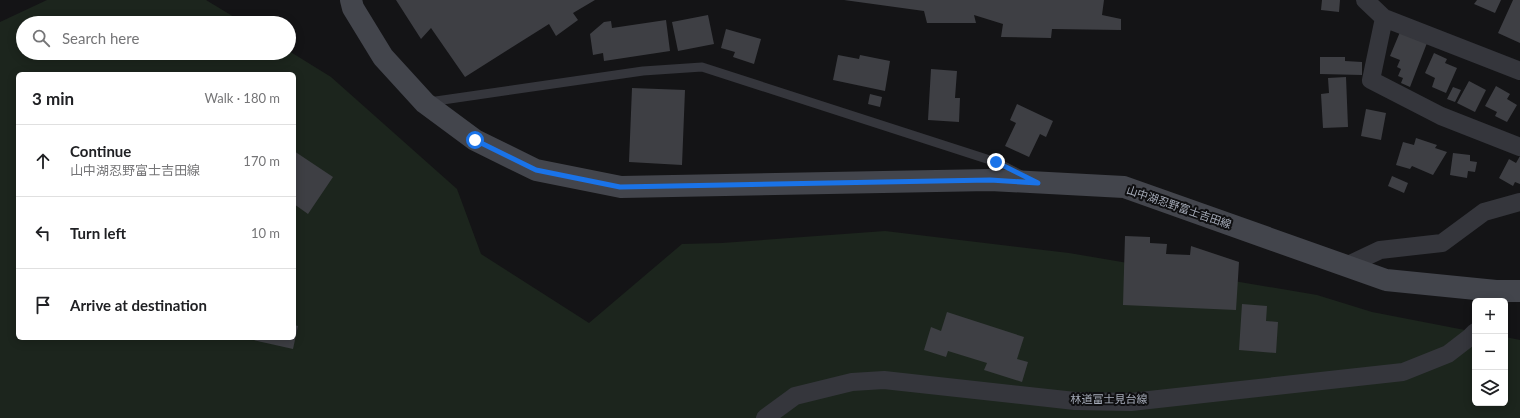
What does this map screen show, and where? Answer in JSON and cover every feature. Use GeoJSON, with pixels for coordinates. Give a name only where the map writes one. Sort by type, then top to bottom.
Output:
{"type":"FeatureCollection","features":[{"type":"Feature","properties":{"kind":"main road","name":"山中湖忍野富士吉田線"},"geometry":{"type":"LineString","coordinates":[[351,0],[354,8],[383,58],[425,103],[475,140],[536,170],[620,187],[990,180],[1124,187],[1386,280],[1495,296],[1520,291]]}},
{"type":"Feature","properties":{"kind":"street"},"geometry":{"type":"LineString","coordinates":[[1365,0],[1384,18],[1520,70]]}},
{"type":"Feature","properties":{"kind":"street"},"geometry":{"type":"LineString","coordinates":[[1384,18],[1371,80],[1440,116],[1520,147]]}},
{"type":"Feature","properties":{"kind":"street"},"geometry":{"type":"LineString","coordinates":[[1346,266],[1380,250],[1442,243],[1484,212],[1520,202]]}},
{"type":"Feature","properties":{"kind":"street","name":"林道富士見台線"},"geometry":{"type":"LineString","coordinates":[[765,418],[795,396],[852,382],[884,380],[1075,400],[1131,402],[1404,372],[1448,354],[1473,334]]}},
{"type":"Feature","properties":{"kind":"lane"},"geometry":{"type":"LineString","coordinates":[[425,103],[643,71],[702,67],[996,162],[1038,183]]}},
{"type":"Feature","properties":{"kind":"shaded area"},"geometry":{"type":"Polygon","coordinates":[[[47,0],[206,0],[232,16],[16,16],[16,60],[296,60],[296,55],[331,77],[457,189],[481,254],[589,323],[682,244],[722,243],[885,231],[1069,253],[1317,295],[1372,312],[1472,331],[1472,406],[1508,406],[1508,338],[1520,340],[1520,418],[0,418],[0,22],[47,0]]]}},
{"type":"Feature","properties":{"kind":"building"},"geometry":{"type":"Polygon","coordinates":[[[396,0],[595,0],[573,13],[578,20],[556,36],[549,24],[465,77],[431,28],[421,39],[396,0]]]}},
{"type":"Feature","properties":{"kind":"building"},"geometry":{"type":"Polygon","coordinates":[[[844,0],[1104,0],[1102,15],[1121,19],[1121,30],[1052,29],[1051,38],[1001,37],[1003,24],[974,15],[976,23],[927,23],[924,11],[844,0]]]}},
{"type":"Feature","properties":{"kind":"building"},"geometry":{"type":"Polygon","coordinates":[[[1322,0],[1340,0],[1339,12],[1321,10],[1322,0]]]}},
{"type":"Feature","properties":{"kind":"building"},"geometry":{"type":"Polygon","coordinates":[[[1477,0],[1501,0],[1495,13],[1474,4],[1477,0]]]}},
{"type":"Feature","properties":{"kind":"building"},"geometry":{"type":"Polygon","coordinates":[[[1513,0],[1520,0],[1520,43],[1498,33],[1513,0]]]}},
{"type":"Feature","properties":{"kind":"building"},"geometry":{"type":"Polygon","coordinates":[[[708,15],[714,44],[678,51],[672,22],[708,15]]]}},
{"type":"Feature","properties":{"kind":"building"},"geometry":{"type":"Polygon","coordinates":[[[666,20],[670,51],[604,61],[603,53],[593,55],[590,34],[604,22],[611,21],[612,28],[666,20]]]}},
{"type":"Feature","properties":{"kind":"building"},"geometry":{"type":"Polygon","coordinates":[[[726,29],[761,39],[754,64],[733,57],[735,52],[721,48],[726,29]]]}},
{"type":"Feature","properties":{"kind":"building"},"geometry":{"type":"Polygon","coordinates":[[[1400,32],[1427,43],[1410,87],[1401,83],[1403,78],[1398,76],[1401,69],[1397,67],[1400,60],[1390,56],[1400,32]]]}},
{"type":"Feature","properties":{"kind":"building"},"geometry":{"type":"Polygon","coordinates":[[[1434,53],[1447,59],[1445,63],[1457,68],[1446,93],[1432,87],[1435,78],[1425,73],[1434,53]]]}},
{"type":"Feature","properties":{"kind":"building"},"geometry":{"type":"Polygon","coordinates":[[[838,55],[859,59],[860,55],[890,61],[885,91],[833,80],[838,55]]]}},
{"type":"Feature","properties":{"kind":"building"},"geometry":{"type":"Polygon","coordinates":[[[1320,57],[1345,57],[1345,61],[1362,62],[1362,75],[1320,74],[1320,57]]]}},
{"type":"Feature","properties":{"kind":"building"},"geometry":{"type":"Polygon","coordinates":[[[931,69],[957,71],[955,98],[960,98],[959,122],[928,120],[931,69]]]}},
{"type":"Feature","properties":{"kind":"building"},"geometry":{"type":"Polygon","coordinates":[[[1346,77],[1348,127],[1323,128],[1321,94],[1329,93],[1328,78],[1346,77]]]}},
{"type":"Feature","properties":{"kind":"building"},"geometry":{"type":"Polygon","coordinates":[[[1469,81],[1486,90],[1475,112],[1457,103],[1469,81]]]}},
{"type":"Feature","properties":{"kind":"building"},"geometry":{"type":"Polygon","coordinates":[[[1496,86],[1510,94],[1507,99],[1517,105],[1507,122],[1495,116],[1497,112],[1485,106],[1496,86]]]}},
{"type":"Feature","properties":{"kind":"building"},"geometry":{"type":"Polygon","coordinates":[[[1453,87],[1461,90],[1455,102],[1447,99],[1453,87]]]}},
{"type":"Feature","properties":{"kind":"building"},"geometry":{"type":"Polygon","coordinates":[[[632,88],[685,90],[682,165],[629,162],[632,88]]]}},
{"type":"Feature","properties":{"kind":"building"},"geometry":{"type":"Polygon","coordinates":[[[870,94],[882,97],[880,107],[868,104],[870,94]]]}},
{"type":"Feature","properties":{"kind":"building"},"geometry":{"type":"Polygon","coordinates":[[[1017,104],[1053,121],[1046,137],[1040,134],[1029,157],[1005,146],[1016,123],[1010,120],[1017,104]]]}},
{"type":"Feature","properties":{"kind":"building"},"geometry":{"type":"Polygon","coordinates":[[[1366,109],[1386,113],[1381,140],[1361,136],[1366,109]]]}},
{"type":"Feature","properties":{"kind":"building"},"geometry":{"type":"Polygon","coordinates":[[[1416,138],[1437,145],[1435,148],[1447,152],[1433,175],[1412,166],[1410,169],[1396,165],[1403,142],[1414,145],[1416,138]]]}},
{"type":"Feature","properties":{"kind":"building"},"geometry":{"type":"Polygon","coordinates":[[[296,152],[333,177],[308,214],[296,205],[296,152]]]}},
{"type":"Feature","properties":{"kind":"building"},"geometry":{"type":"Polygon","coordinates":[[[1453,153],[1470,155],[1470,161],[1477,162],[1475,172],[1468,171],[1467,178],[1450,175],[1453,153]]]}},
{"type":"Feature","properties":{"kind":"building"},"geometry":{"type":"Polygon","coordinates":[[[1520,156],[1520,184],[1515,182],[1513,186],[1499,178],[1509,159],[1516,163],[1520,156]]]}},
{"type":"Feature","properties":{"kind":"building"},"geometry":{"type":"Polygon","coordinates":[[[1392,176],[1408,183],[1404,193],[1388,186],[1392,176]]]}},
{"type":"Feature","properties":{"kind":"building"},"geometry":{"type":"Polygon","coordinates":[[[1125,236],[1150,237],[1150,243],[1167,244],[1166,254],[1190,255],[1191,246],[1239,262],[1236,310],[1123,305],[1125,236]]]}},
{"type":"Feature","properties":{"kind":"building"},"geometry":{"type":"Polygon","coordinates":[[[1242,304],[1267,306],[1266,321],[1278,322],[1276,353],[1239,350],[1242,304]]]}},
{"type":"Feature","properties":{"kind":"building"},"geometry":{"type":"Polygon","coordinates":[[[947,312],[1024,337],[1017,359],[1028,362],[1022,382],[984,370],[987,363],[948,351],[946,357],[924,350],[931,327],[941,331],[947,312]]]}},
{"type":"Feature","properties":{"kind":"building"},"geometry":{"type":"Polygon","coordinates":[[[253,340],[295,340],[293,349],[253,340]]]}},
{"type":"Feature","properties":{"kind":"route"},"geometry":{"type":"LineString","coordinates":[[475,140],[536,170],[620,187],[990,180],[1038,183],[996,162]]}}]}
